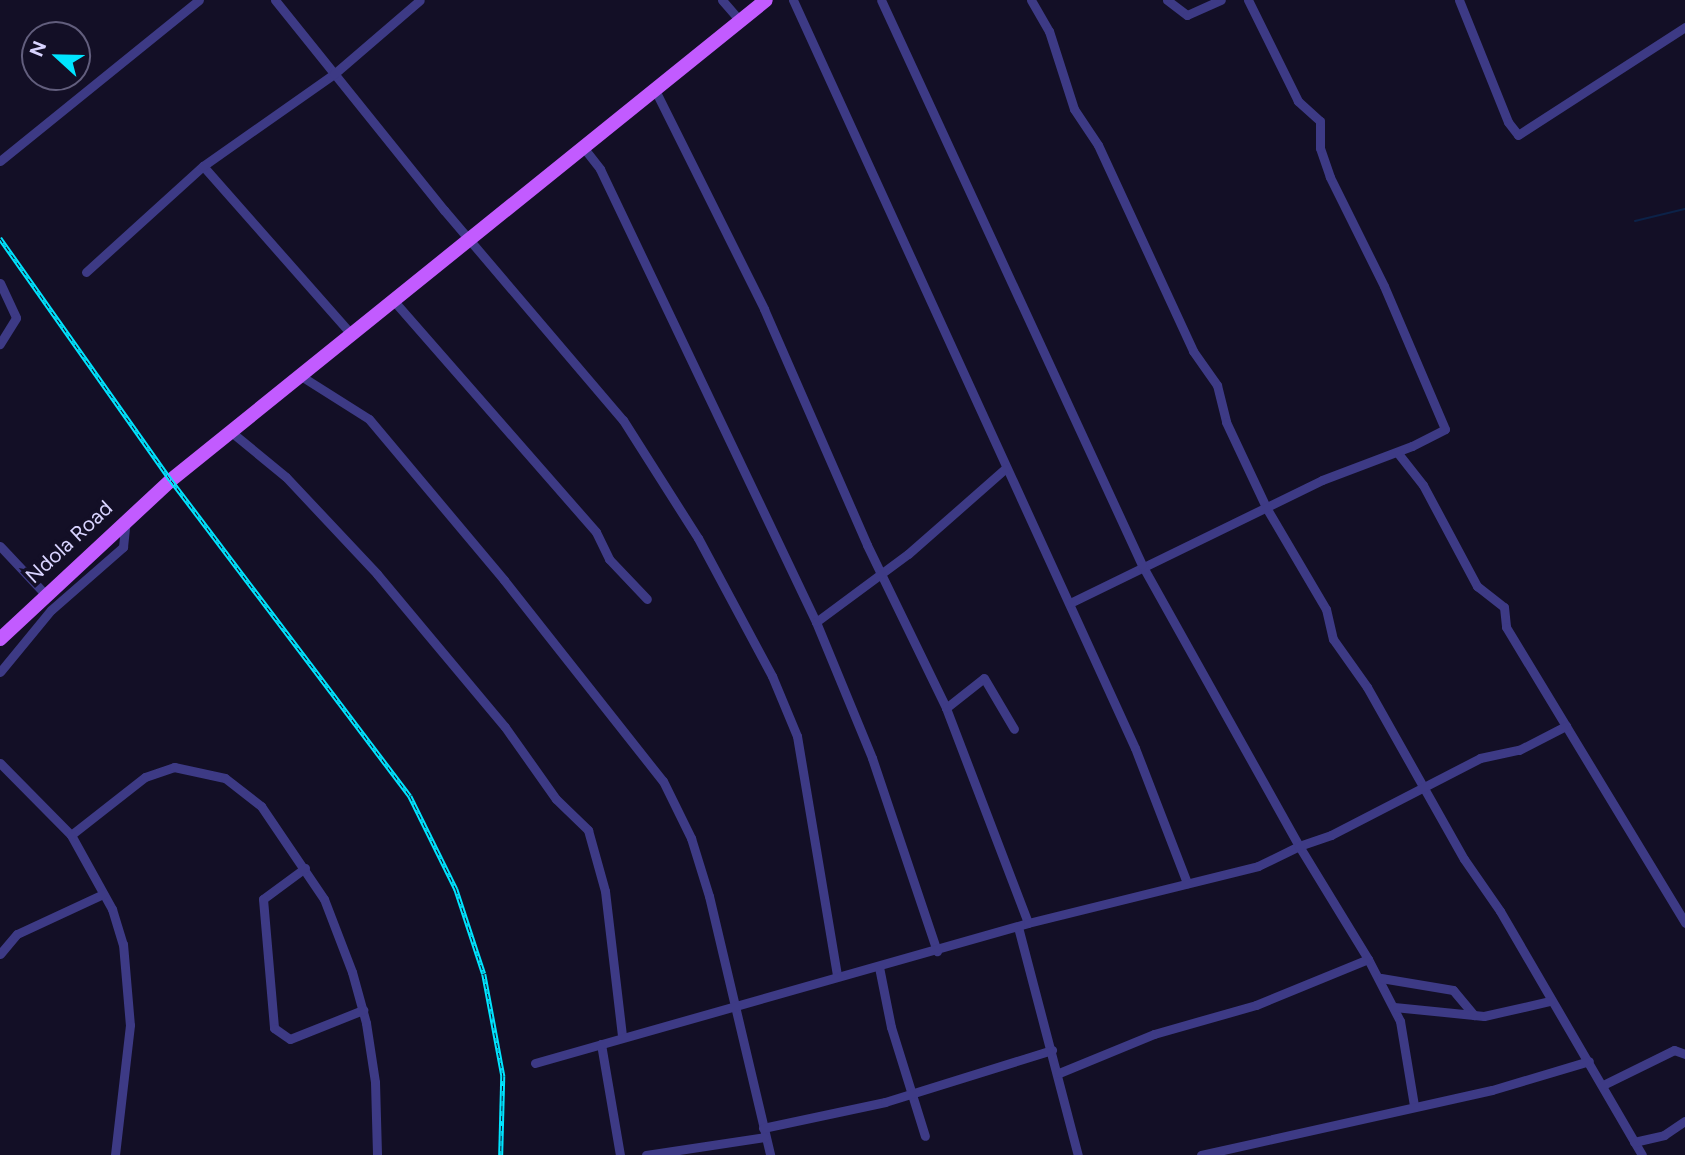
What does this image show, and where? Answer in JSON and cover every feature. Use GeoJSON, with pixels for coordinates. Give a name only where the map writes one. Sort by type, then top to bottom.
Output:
{"type":"FeatureCollection","features":[{"type":"Feature","properties":{"kind":"main road","name":"Ndola Road"},"geometry":{"type":"LineString","coordinates":[[0,639],[44,594],[171,480],[766,0]]}},
{"type":"Feature","properties":{"kind":"street"},"geometry":{"type":"LineString","coordinates":[[0,161],[199,0]]}},
{"type":"Feature","properties":{"kind":"street"},"geometry":{"type":"LineString","coordinates":[[275,0],[630,431],[698,538],[772,677],[806,771],[836,975]]}},
{"type":"Feature","properties":{"kind":"street"},"geometry":{"type":"LineString","coordinates":[[86,272],[203,166],[334,74],[420,0]]}},
{"type":"Feature","properties":{"kind":"street"},"geometry":{"type":"LineString","coordinates":[[722,0],[740,21]]}},
{"type":"Feature","properties":{"kind":"street"},"geometry":{"type":"LineString","coordinates":[[793,0],[1135,748],[1187,883]]}},
{"type":"Feature","properties":{"kind":"street"},"geometry":{"type":"LineString","coordinates":[[881,0],[1142,565],[1298,846],[1381,978],[1406,1043],[1413,1106]]}},
{"type":"Feature","properties":{"kind":"street"},"geometry":{"type":"LineString","coordinates":[[1031,0],[1049,32],[1074,109],[1098,145],[1193,351],[1217,385],[1226,422],[1267,509],[1326,609],[1333,639],[1367,687],[1550,1001],[1589,1060],[1642,1155]]}},
{"type":"Feature","properties":{"kind":"street"},"geometry":{"type":"LineString","coordinates":[[1167,0],[1183,15],[1221,0]]}},
{"type":"Feature","properties":{"kind":"street"},"geometry":{"type":"LineString","coordinates":[[1070,603],[1142,565],[1267,509],[1322,480],[1442,433],[1445,426],[1330,177],[1320,148],[1320,121],[1298,101],[1248,0]]}},
{"type":"Feature","properties":{"kind":"street"},"geometry":{"type":"LineString","coordinates":[[1459,0],[1508,122],[1518,135],[1685,27]]}},
{"type":"Feature","properties":{"kind":"street"},"geometry":{"type":"LineString","coordinates":[[654,88],[764,309],[881,574],[946,708],[1028,923]]}},
{"type":"Feature","properties":{"kind":"street"},"geometry":{"type":"LineString","coordinates":[[583,147],[600,169],[816,622],[881,782],[937,951]]}},
{"type":"Feature","properties":{"kind":"street"},"geometry":{"type":"LineString","coordinates":[[203,166],[352,335]]}},
{"type":"Feature","properties":{"kind":"street"},"geometry":{"type":"LineString","coordinates":[[0,283],[16,317],[0,344]]}},
{"type":"Feature","properties":{"kind":"street"},"geometry":{"type":"LineString","coordinates":[[393,300],[587,522],[609,559],[647,599]]}},
{"type":"Feature","properties":{"kind":"street"},"geometry":{"type":"LineString","coordinates":[[302,376],[369,419],[504,580],[663,781],[691,838],[709,896],[771,1155]]}},
{"type":"Feature","properties":{"kind":"street"},"geometry":{"type":"LineString","coordinates":[[230,431],[278,468],[377,574],[505,727],[555,799],[588,830],[610,926],[622,1036]]}},
{"type":"Feature","properties":{"kind":"street"},"geometry":{"type":"LineString","coordinates":[[1397,452],[1423,485],[1477,586],[1504,607],[1503,622],[1685,923]]}},
{"type":"Feature","properties":{"kind":"street"},"geometry":{"type":"LineString","coordinates":[[816,622],[881,574],[1006,468]]}},
{"type":"Feature","properties":{"kind":"street"},"geometry":{"type":"LineString","coordinates":[[0,672],[37,624],[123,547],[128,536],[126,518]]}},
{"type":"Feature","properties":{"kind":"street"},"geometry":{"type":"LineString","coordinates":[[0,546],[44,594]]}},
{"type":"Feature","properties":{"kind":"street"},"geometry":{"type":"LineString","coordinates":[[946,708],[986,679],[1014,729]]}},
{"type":"Feature","properties":{"kind":"street"},"geometry":{"type":"LineString","coordinates":[[535,1062],[836,975],[879,967],[1028,923],[1258,866],[1298,846],[1316,842],[1480,758],[1519,750],[1566,726]]}},
{"type":"Feature","properties":{"kind":"street"},"geometry":{"type":"LineString","coordinates":[[0,763],[71,835],[103,894],[123,944],[129,980],[130,1025],[115,1155]]}},
{"type":"Feature","properties":{"kind":"street"},"geometry":{"type":"LineString","coordinates":[[71,835],[145,777],[160,770],[190,768],[237,785],[261,806],[305,868],[339,936],[363,1010],[375,1082],[377,1155]]}},
{"type":"Feature","properties":{"kind":"street"},"geometry":{"type":"LineString","coordinates":[[305,868],[263,899],[274,1028],[290,1039],[363,1010]]}},
{"type":"Feature","properties":{"kind":"street"},"geometry":{"type":"LineString","coordinates":[[0,954],[17,934],[103,894]]}},
{"type":"Feature","properties":{"kind":"street"},"geometry":{"type":"LineString","coordinates":[[1018,927],[1059,1073],[1078,1155]]}},
{"type":"Feature","properties":{"kind":"street"},"geometry":{"type":"LineString","coordinates":[[1059,1073],[1154,1034],[1256,1005],[1368,959]]}},
{"type":"Feature","properties":{"kind":"street"},"geometry":{"type":"LineString","coordinates":[[879,967],[891,1027],[925,1136]]}},
{"type":"Feature","properties":{"kind":"street"},"geometry":{"type":"LineString","coordinates":[[1381,978],[1452,990],[1474,1014]]}},
{"type":"Feature","properties":{"kind":"street"},"geometry":{"type":"LineString","coordinates":[[1394,1007],[1474,1014],[1550,1001]]}},
{"type":"Feature","properties":{"kind":"street"},"geometry":{"type":"LineString","coordinates":[[601,1044],[620,1155]]}},
{"type":"Feature","properties":{"kind":"street"},"geometry":{"type":"LineString","coordinates":[[646,1155],[764,1133],[834,1115],[1052,1050]]}},
{"type":"Feature","properties":{"kind":"street"},"geometry":{"type":"LineString","coordinates":[[1602,1085],[1674,1050],[1685,1054]]}},
{"type":"Feature","properties":{"kind":"street"},"geometry":{"type":"LineString","coordinates":[[1201,1155],[1492,1090],[1589,1060]]}},
{"type":"Feature","properties":{"kind":"street"},"geometry":{"type":"LineString","coordinates":[[1634,1142],[1664,1135],[1685,1121]]}},
{"type":"Feature","properties":{"kind":"waterway"},"geometry":{"type":"LineString","coordinates":[[1635,221],[1685,209]]}},
{"type":"Feature","properties":{"kind":"railway"},"geometry":{"type":"LineString","coordinates":[[0,238],[171,480],[410,796],[456,889],[484,974],[503,1076],[501,1155]]}}]}
